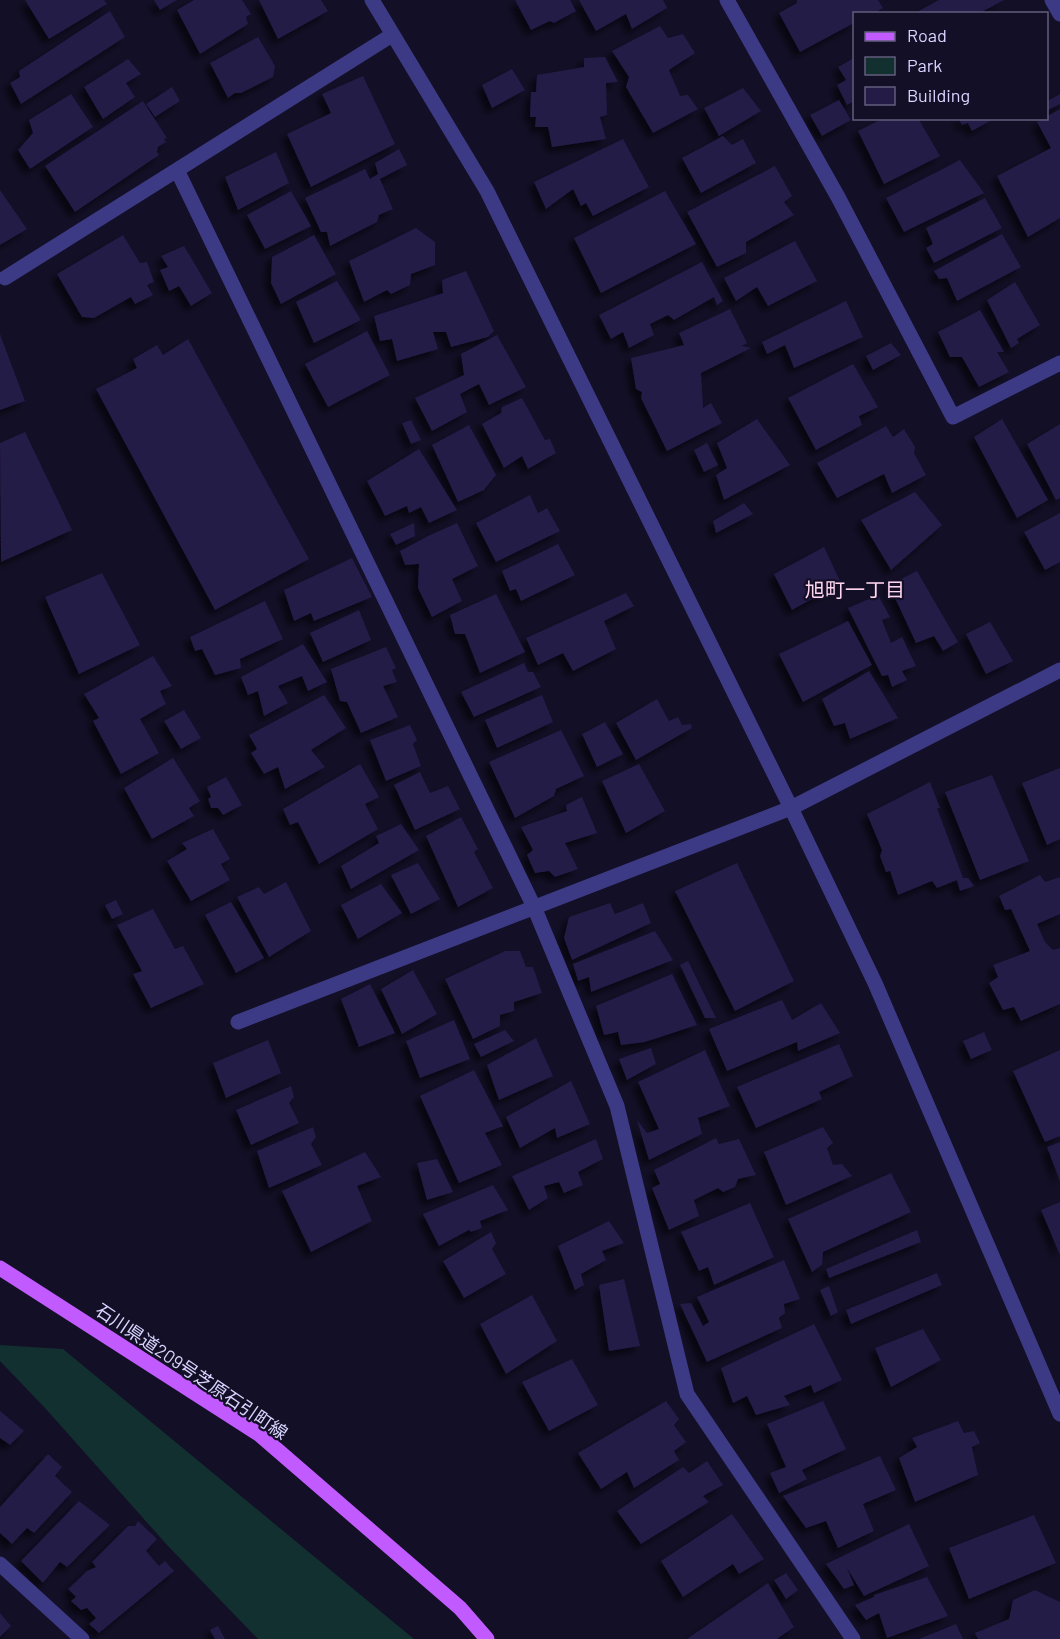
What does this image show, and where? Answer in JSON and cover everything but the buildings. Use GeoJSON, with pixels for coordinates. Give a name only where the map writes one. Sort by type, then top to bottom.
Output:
{"type":"FeatureCollection","features":[{"type":"Feature","properties":{"kind":"main road","name":"石川県道209号芝原石引町線"},"geometry":{"type":"LineString","coordinates":[[0,1268],[260,1435],[460,1608],[488,1639]]}},
{"type":"Feature","properties":{"kind":"street"},"geometry":{"type":"LineString","coordinates":[[372,0],[487,191],[791,808],[875,983],[1060,1414]]}},
{"type":"Feature","properties":{"kind":"street"},"geometry":{"type":"LineString","coordinates":[[727,0],[838,197],[953,417],[1060,363]]}},
{"type":"Feature","properties":{"kind":"street"},"geometry":{"type":"LineString","coordinates":[[1052,0],[1060,14]]}},
{"type":"Feature","properties":{"kind":"street"},"geometry":{"type":"LineString","coordinates":[[5,278],[392,35]]}},
{"type":"Feature","properties":{"kind":"street"},"geometry":{"type":"LineString","coordinates":[[177,170],[534,907],[617,1106],[687,1394],[854,1639]]}},
{"type":"Feature","properties":{"kind":"street"},"geometry":{"type":"LineString","coordinates":[[238,1022],[791,808],[1060,670]]}},
{"type":"Feature","properties":{"kind":"street"},"geometry":{"type":"LineString","coordinates":[[0,1564],[82,1639]]}},
{"type":"Feature","properties":{"kind":"green space"},"geometry":{"type":"Polygon","coordinates":[[[0,1345],[63,1349],[414,1639],[258,1639],[168,1546],[0,1361],[0,1345]]]}},
{"type":"Feature","properties":{"kind":"district","name":"旭町一丁目"},"geometry":{"type":"Point","coordinates":[855,589]}}]}
